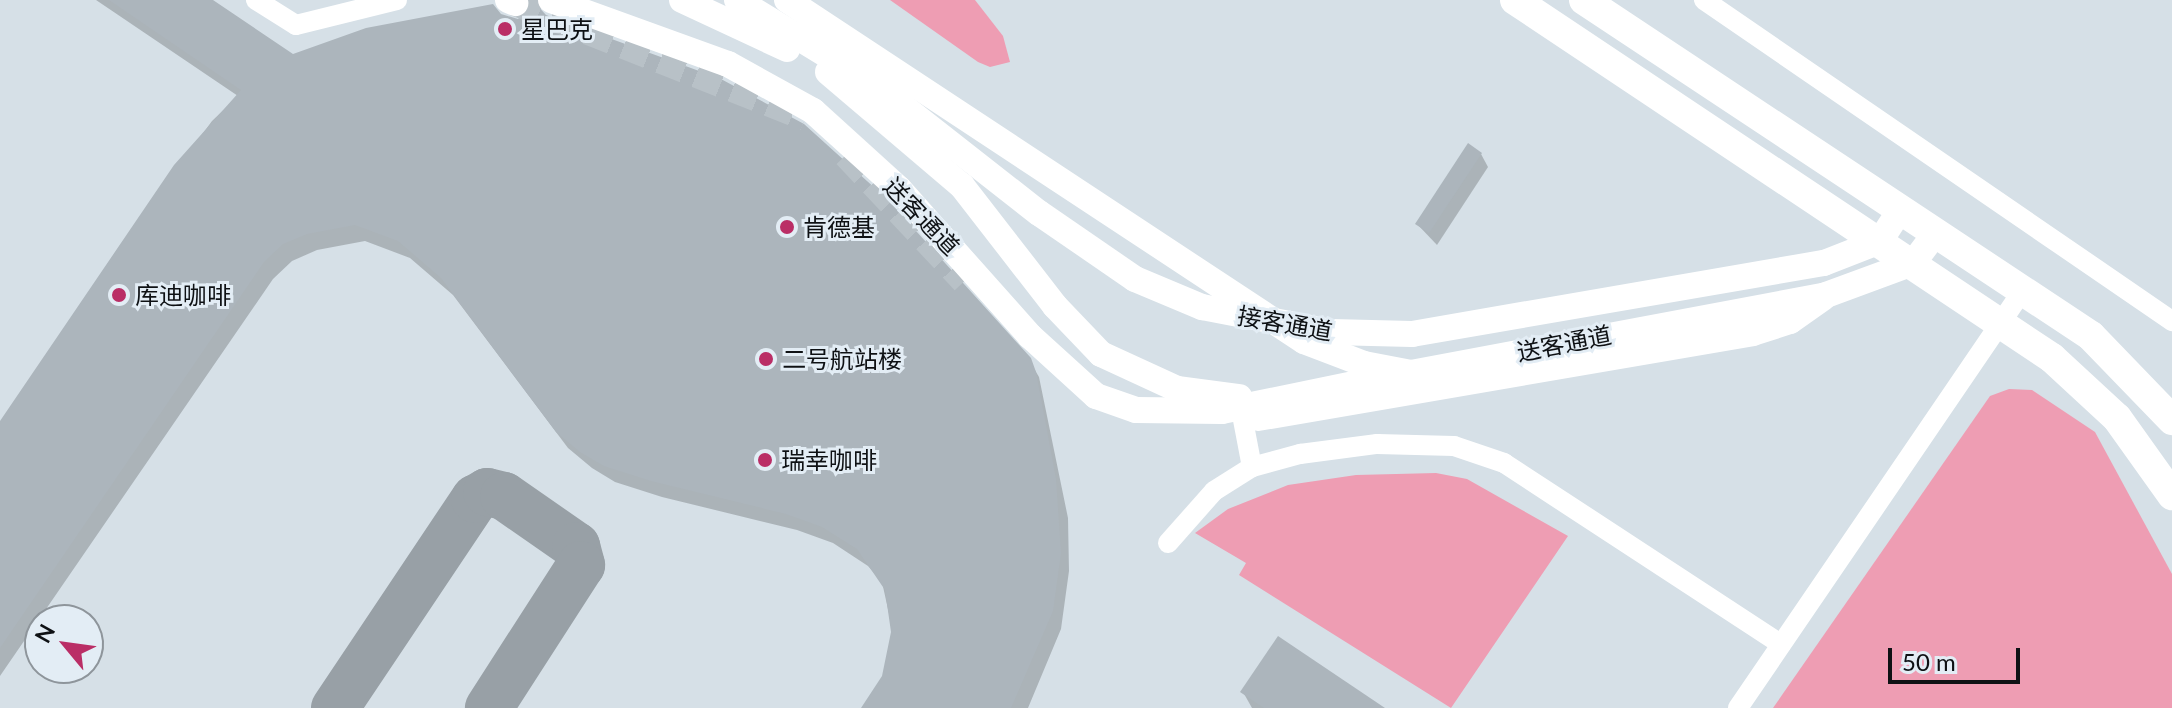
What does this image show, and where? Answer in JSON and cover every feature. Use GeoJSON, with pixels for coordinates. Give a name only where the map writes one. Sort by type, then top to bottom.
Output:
{"type":"FeatureCollection","features":[{"type":"Feature","properties":{"kind":"highway"},"geometry":{"type":"LineString","coordinates":[[1515,0],[2052,358],[2117,418],[2172,495]]}},
{"type":"Feature","properties":{"kind":"highway"},"geometry":{"type":"LineString","coordinates":[[1584,0],[2091,336],[2172,420]]}},
{"type":"Feature","properties":{"kind":"main road","name":"送客通道"},"geometry":{"type":"LineString","coordinates":[[551,0],[728,64],[813,111],[899,189],[1030,336],[1096,396],[1121,406],[1179,414],[1278,399],[1717,313],[1826,295]]}},
{"type":"Feature","properties":{"kind":"main road","name":"送客通道"},"geometry":{"type":"LineString","coordinates":[[682,0],[819,65],[909,136],[962,186],[1055,306],[1109,360],[1187,391],[1278,399]]}},
{"type":"Feature","properties":{"kind":"main road","name":"接客通道"},"geometry":{"type":"LineString","coordinates":[[737,0],[873,83],[1095,254],[1180,300],[1224,312],[1331,332],[1412,334],[1797,268],[1880,241]]}},
{"type":"Feature","properties":{"kind":"main road","name":"送客通道"},"geometry":{"type":"LineString","coordinates":[[787,0],[1304,341],[1351,360],[1411,373]]}},
{"type":"Feature","properties":{"kind":"main road"},"geometry":{"type":"LineString","coordinates":[[1880,241],[1900,210]]}},
{"type":"Feature","properties":{"kind":"main road"},"geometry":{"type":"LineString","coordinates":[[1026,347],[1076,393],[1121,415],[1151,420],[1243,420],[1753,333],[1790,321],[1826,295],[1913,263],[1936,232]]}},
{"type":"Feature","properties":{"kind":"street"},"geometry":{"type":"LineString","coordinates":[[256,0],[296,25],[397,0]]}},
{"type":"Feature","properties":{"kind":"street"},"geometry":{"type":"LineString","coordinates":[[1704,0],[2172,321]]}},
{"type":"Feature","properties":{"kind":"street"},"geometry":{"type":"LineString","coordinates":[[1738,708],[2023,290]]}},
{"type":"Feature","properties":{"kind":"street"},"geometry":{"type":"LineString","coordinates":[[1243,420],[1252,467]]}},
{"type":"Feature","properties":{"kind":"street"},"geometry":{"type":"LineString","coordinates":[[1168,543],[1214,491],[1252,467],[1300,454],[1416,441],[1480,453],[1597,521],[1781,644]]}},
{"type":"Feature","properties":{"kind":"shaded area"},"geometry":{"type":"Polygon","coordinates":[[[890,0],[975,0],[1003,36],[1010,62],[990,67],[978,62],[890,0]]]}},
{"type":"Feature","properties":{"kind":"shaded area"},"geometry":{"type":"Polygon","coordinates":[[[2009,389],[2032,390],[2095,432],[2172,574],[2172,708],[1773,708],[1990,396],[2009,389]]]}},
{"type":"Feature","properties":{"kind":"shaded area"},"geometry":{"type":"Polygon","coordinates":[[[1436,473],[1467,479],[1568,536],[1451,708],[1239,575],[1246,563],[1195,533],[1228,509],[1288,485],[1356,475],[1436,473]]]}},
{"type":"Feature","properties":{"kind":"building","name":"二号航站楼"},"geometry":{"type":"Polygon","coordinates":[[[109,0],[213,0],[293,54],[366,28],[493,4],[501,14],[518,19],[535,3],[546,15],[721,79],[804,124],[888,200],[1031,358],[1036,372],[1056,479],[1061,553],[1053,611],[1011,708],[861,708],[882,676],[891,632],[885,590],[857,549],[822,527],[786,514],[651,481],[604,466],[580,452],[556,432],[441,278],[398,241],[355,225],[307,234],[283,244],[264,262],[30,604],[24,604],[24,613],[0,648],[0,421],[174,165],[241,90],[109,0]]]}},
{"type":"Feature","properties":{"kind":"building"},"geometry":{"type":"Polygon","coordinates":[[[1468,143],[1482,153],[1429,233],[1415,224],[1468,143]]]}},
{"type":"Feature","properties":{"kind":"building"},"geometry":{"type":"Polygon","coordinates":[[[1278,636],[1385,708],[1264,708],[1240,692],[1278,636]]]}},
{"type":"Feature","properties":{"kind":"taxiway"},"geometry":{"type":"LineString","coordinates":[[335,708],[475,499],[487,492],[504,496],[576,546],[581,565],[489,708]]}},
{"type":"Feature","properties":{"kind":"tunnel"},"geometry":{"type":"LineString","coordinates":[[515,3],[805,118]]}},
{"type":"Feature","properties":{"kind":"tunnel"},"geometry":{"type":"LineString","coordinates":[[846,155],[964,281]]}},
{"type":"Feature","properties":{"kind":"place","name":"星巴克"},"geometry":{"type":"Point","coordinates":[505,29]}},
{"type":"Feature","properties":{"kind":"place","name":"肯德基"},"geometry":{"type":"Point","coordinates":[787,227]}},
{"type":"Feature","properties":{"kind":"place","name":"库迪咖啡"},"geometry":{"type":"Point","coordinates":[119,295]}},
{"type":"Feature","properties":{"kind":"place","name":"二号航站楼"},"geometry":{"type":"Point","coordinates":[766,359]}},
{"type":"Feature","properties":{"kind":"place","name":"瑞幸咖啡"},"geometry":{"type":"Point","coordinates":[765,460]}}]}
